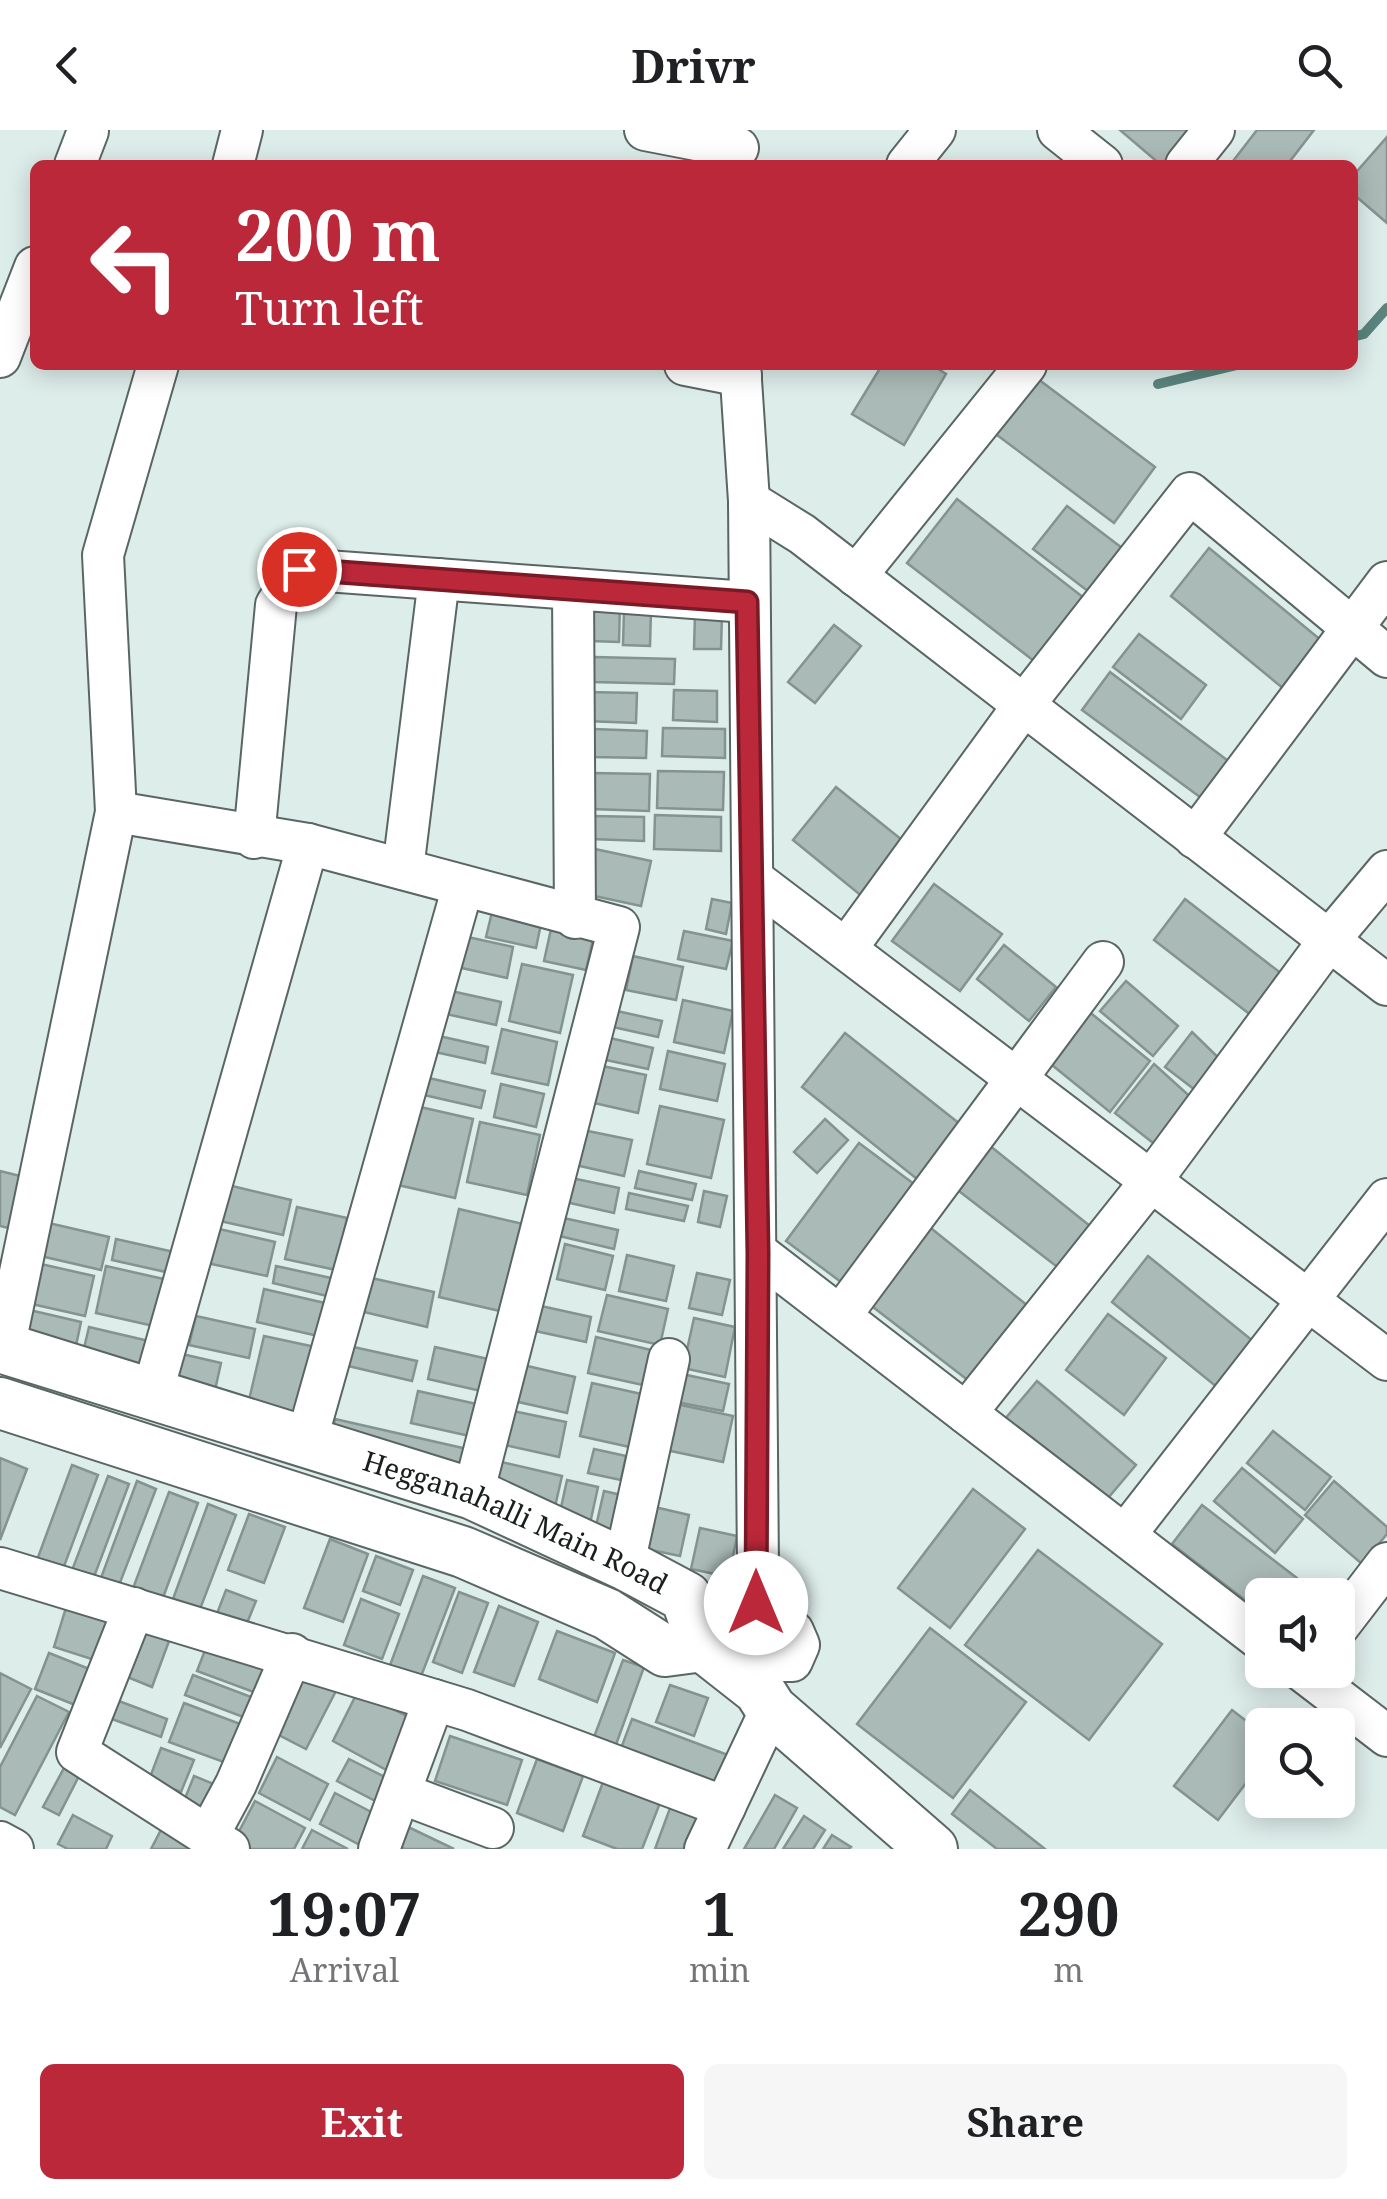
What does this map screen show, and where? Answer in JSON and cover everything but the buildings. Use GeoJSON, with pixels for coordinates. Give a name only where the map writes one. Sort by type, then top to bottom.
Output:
{"type":"FeatureCollection","features":[{"type":"Feature","properties":{"kind":"main road","name":"Hegganahalli Main Road"},"geometry":{"type":"LineString","coordinates":[[2,1348],[473,1494],[686,1597],[703,1646]]}},
{"type":"Feature","properties":{"kind":"main road"},"geometry":{"type":"LineString","coordinates":[[0,1402],[463,1552],[608,1614],[665,1652],[703,1646],[773,1689],[932,1849]]}},
{"type":"Feature","properties":{"kind":"street"},"geometry":{"type":"LineString","coordinates":[[77,160],[88,130]]}},
{"type":"Feature","properties":{"kind":"street"},"geometry":{"type":"LineString","coordinates":[[234,160],[242,130]]}},
{"type":"Feature","properties":{"kind":"street"},"geometry":{"type":"LineString","coordinates":[[645,130],[738,148]]}},
{"type":"Feature","properties":{"kind":"street"},"geometry":{"type":"LineString","coordinates":[[911,160],[936,130]]}},
{"type":"Feature","properties":{"kind":"street"},"geometry":{"type":"LineString","coordinates":[[1058,130],[1096,160]]}},
{"type":"Feature","properties":{"kind":"street"},"geometry":{"type":"LineString","coordinates":[[1190,160],[1214,130]]}},
{"type":"Feature","properties":{"kind":"street"},"geometry":{"type":"LineString","coordinates":[[0,357],[30,280]]}},
{"type":"Feature","properties":{"kind":"street"},"geometry":{"type":"LineString","coordinates":[[2,1348],[116,812],[103,555],[157,370]]}},
{"type":"Feature","properties":{"kind":"street"},"geometry":{"type":"LineString","coordinates":[[705,1849],[773,1689],[756,1603],[754,878],[747,602],[749,501],[741,370]]}},
{"type":"Feature","properties":{"kind":"street"},"geometry":{"type":"LineString","coordinates":[[856,576],[1022,370]]}},
{"type":"Feature","properties":{"kind":"street"},"geometry":{"type":"LineString","coordinates":[[846,949],[1023,706],[1190,493],[1387,657]]}},
{"type":"Feature","properties":{"kind":"street"},"geometry":{"type":"LineString","coordinates":[[749,501],[802,534],[1387,985]]}},
{"type":"Feature","properties":{"kind":"street"},"geometry":{"type":"LineString","coordinates":[[254,838],[276,605],[299,569],[747,602]]}},
{"type":"Feature","properties":{"kind":"street"},"geometry":{"type":"LineString","coordinates":[[402,869],[439,579]]}},
{"type":"Feature","properties":{"kind":"street"},"geometry":{"type":"LineString","coordinates":[[1196,838],[1387,582]]}},
{"type":"Feature","properties":{"kind":"street"},"geometry":{"type":"LineString","coordinates":[[573,590],[575,918]]}},
{"type":"Feature","properties":{"kind":"street"},"geometry":{"type":"LineString","coordinates":[[116,812],[308,844],[575,918],[618,926],[473,1494]]}},
{"type":"Feature","properties":{"kind":"street"},"geometry":{"type":"LineString","coordinates":[[152,1394],[308,844]]}},
{"type":"Feature","properties":{"kind":"street"},"geometry":{"type":"LineString","coordinates":[[966,1413],[1151,1181],[1330,939],[1387,872]]}},
{"type":"Feature","properties":{"kind":"street"},"geometry":{"type":"LineString","coordinates":[[754,878],[1387,1360]]}},
{"type":"Feature","properties":{"kind":"street"},"geometry":{"type":"LineString","coordinates":[[306,1442],[463,886]]}},
{"type":"Feature","properties":{"kind":"street"},"geometry":{"type":"LineString","coordinates":[[841,1315],[1103,962]]}},
{"type":"Feature","properties":{"kind":"street"},"geometry":{"type":"LineString","coordinates":[[1124,1535],[1387,1199]]}},
{"type":"Feature","properties":{"kind":"street"},"geometry":{"type":"LineString","coordinates":[[758,1253],[1245,1628]]}},
{"type":"Feature","properties":{"kind":"street"},"geometry":{"type":"LineString","coordinates":[[624,1564],[669,1359]]}},
{"type":"Feature","properties":{"kind":"street"},"geometry":{"type":"LineString","coordinates":[[1355,1604],[1387,1563]]}},
{"type":"Feature","properties":{"kind":"street"},"geometry":{"type":"LineString","coordinates":[[0,1568],[434,1700],[724,1807]]}},
{"type":"Feature","properties":{"kind":"street"},"geometry":{"type":"LineString","coordinates":[[134,1608],[77,1752],[218,1842],[236,1784],[292,1654]]}},
{"type":"Feature","properties":{"kind":"street"},"geometry":{"type":"LineString","coordinates":[[1325,1688],[1387,1736]]}},
{"type":"Feature","properties":{"kind":"street"},"geometry":{"type":"LineString","coordinates":[[379,1849],[434,1700]]}},
{"type":"Feature","properties":{"kind":"street"},"geometry":{"type":"LineString","coordinates":[[400,1793],[493,1828]]}},
{"type":"Feature","properties":{"kind":"street"},"geometry":{"type":"LineString","coordinates":[[0,1842],[13,1849]]}},
{"type":"Feature","properties":{"kind":"waterway"},"geometry":{"type":"LineString","coordinates":[[1358,336],[1364,334],[1387,308]]}},
{"type":"Feature","properties":{"kind":"waterway"},"geometry":{"type":"LineString","coordinates":[[1158,384],[1216,370]]}},
{"type":"Feature","properties":{"kind":"route"},"geometry":{"type":"LineString","coordinates":[[299,569],[747,602],[758,1253],[756,1603]]}}]}
